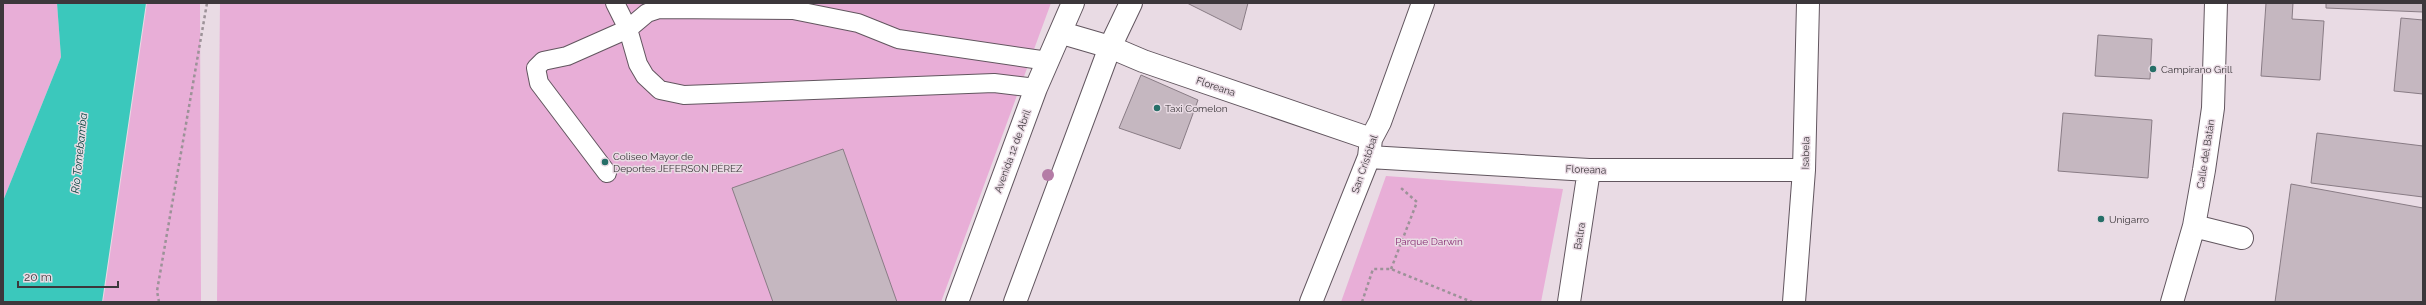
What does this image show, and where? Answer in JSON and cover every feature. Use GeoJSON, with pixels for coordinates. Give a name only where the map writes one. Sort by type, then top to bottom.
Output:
{"type":"FeatureCollection","features":[{"type":"Feature","properties":{"kind":"street","name":"Avenida 12 de Abril"},"geometry":{"type":"LineString","coordinates":[[957,302],[1036,88],[1062,33],[1073,3]]}},
{"type":"Feature","properties":{"kind":"street"},"geometry":{"type":"LineString","coordinates":[[1015,302],[1110,47],[1131,3]]}},
{"type":"Feature","properties":{"kind":"street","name":"San Cristóbal"},"geometry":{"type":"LineString","coordinates":[[1311,302],[1376,152],[1380,122],[1423,3]]}},
{"type":"Feature","properties":{"kind":"street","name":"Isabela"},"geometry":{"type":"LineString","coordinates":[[1794,302],[1804,170],[1808,3]]}},
{"type":"Feature","properties":{"kind":"street","name":"Calle del Batán"},"geometry":{"type":"LineString","coordinates":[[2172,302],[2194,226],[2213,108],[2216,3]]}},
{"type":"Feature","properties":{"kind":"street","name":"Floreana"},"geometry":{"type":"LineString","coordinates":[[1062,33],[1110,47],[1376,152],[1589,170],[1804,170]]}},
{"type":"Feature","properties":{"kind":"street","name":"Baltra"},"geometry":{"type":"LineString","coordinates":[[1569,302],[1589,170]]}},
{"type":"Feature","properties":{"kind":"street"},"geometry":{"type":"LineString","coordinates":[[2194,226],[2242,238]]}},
{"type":"Feature","properties":{"kind":"lane"},"geometry":{"type":"LineString","coordinates":[[615,3],[628,29],[638,64],[645,76],[660,90],[684,95],[994,83],[1036,88]]}},
{"type":"Feature","properties":{"kind":"lane"},"geometry":{"type":"LineString","coordinates":[[607,173],[540,83],[536,68],[542,61],[567,56],[628,29],[647,13],[659,9],[793,10],[858,23],[898,39],[1048,61]]}},
{"type":"Feature","properties":{"kind":"path"},"geometry":{"type":"LineString","coordinates":[[158,302],[157,291],[207,3]]}},
{"type":"Feature","properties":{"kind":"path"},"geometry":{"type":"LineString","coordinates":[[1376,152],[1386,176],[1417,202],[1391,269]]}},
{"type":"Feature","properties":{"kind":"path"},"geometry":{"type":"LineString","coordinates":[[1362,302],[1374,269],[1391,269],[1472,302]]}},
{"type":"Feature","properties":{"kind":"green space"},"geometry":{"type":"Polygon","coordinates":[[[3,3],[57,3],[61,57],[3,201],[3,3]]]}},
{"type":"Feature","properties":{"kind":"green space"},"geometry":{"type":"Polygon","coordinates":[[[147,3],[200,3],[201,302],[103,302],[147,3]]]}},
{"type":"Feature","properties":{"kind":"green space","name":"Coliseo Mayor de Deportes JEFERSON PÉREZ"},"geometry":{"type":"Polygon","coordinates":[[[220,3],[1051,3],[941,302],[217,302],[220,3]]]}},
{"type":"Feature","properties":{"kind":"green space","name":"Parque Darwin"},"geometry":{"type":"Polygon","coordinates":[[[1386,176],[1563,189],[1541,302],[1341,302],[1386,176]]]}},
{"type":"Feature","properties":{"kind":"water","name":"Río Tomebamba"},"geometry":{"type":"Polygon","coordinates":[[[57,3],[146,3],[102,302],[3,302],[3,201],[61,57],[57,3]]]}},
{"type":"Feature","properties":{"kind":"building"},"geometry":{"type":"Polygon","coordinates":[[[1187,3],[1248,3],[1241,30],[1187,3]]]}},
{"type":"Feature","properties":{"kind":"building"},"geometry":{"type":"Polygon","coordinates":[[[2266,3],[2293,3],[2292,19],[2324,21],[2320,80],[2261,76],[2266,3]]]}},
{"type":"Feature","properties":{"kind":"building"},"geometry":{"type":"Polygon","coordinates":[[[2326,3],[2423,3],[2423,12],[2326,8],[2326,3]]]}},
{"type":"Feature","properties":{"kind":"building"},"geometry":{"type":"Polygon","coordinates":[[[2401,18],[2423,20],[2423,94],[2394,91],[2401,18]]]}},
{"type":"Feature","properties":{"kind":"building"},"geometry":{"type":"Polygon","coordinates":[[[2098,35],[2152,39],[2150,79],[2095,76],[2098,35]]]}},
{"type":"Feature","properties":{"kind":"building"},"geometry":{"type":"Polygon","coordinates":[[[1141,75],[1198,100],[1180,149],[1119,128],[1141,75]]]}},
{"type":"Feature","properties":{"kind":"building"},"geometry":{"type":"Polygon","coordinates":[[[2063,113],[2152,120],[2148,178],[2058,171],[2063,113]]]}},
{"type":"Feature","properties":{"kind":"building"},"geometry":{"type":"Polygon","coordinates":[[[2317,133],[2423,146],[2423,197],[2311,183],[2317,133]]]}},
{"type":"Feature","properties":{"kind":"building"},"geometry":{"type":"Polygon","coordinates":[[[843,149],[897,302],[773,302],[732,188],[843,149]]]}},
{"type":"Feature","properties":{"kind":"building"},"geometry":{"type":"Polygon","coordinates":[[[2291,184],[2423,208],[2423,302],[2275,302],[2291,184]]]}},
{"type":"Feature","properties":{"kind":"place","name":"Campirano Grill"},"geometry":{"type":"Point","coordinates":[2153,69]}},
{"type":"Feature","properties":{"kind":"place","name":"Taxi Comelon"},"geometry":{"type":"Point","coordinates":[1157,108]}},
{"type":"Feature","properties":{"kind":"place","name":"Coliseo Mayor de Deportes JEFERSON PÉREZ"},"geometry":{"type":"Point","coordinates":[605,162]}},
{"type":"Feature","properties":{"kind":"place","name":"Unigarro"},"geometry":{"type":"Point","coordinates":[2101,219]}}]}
